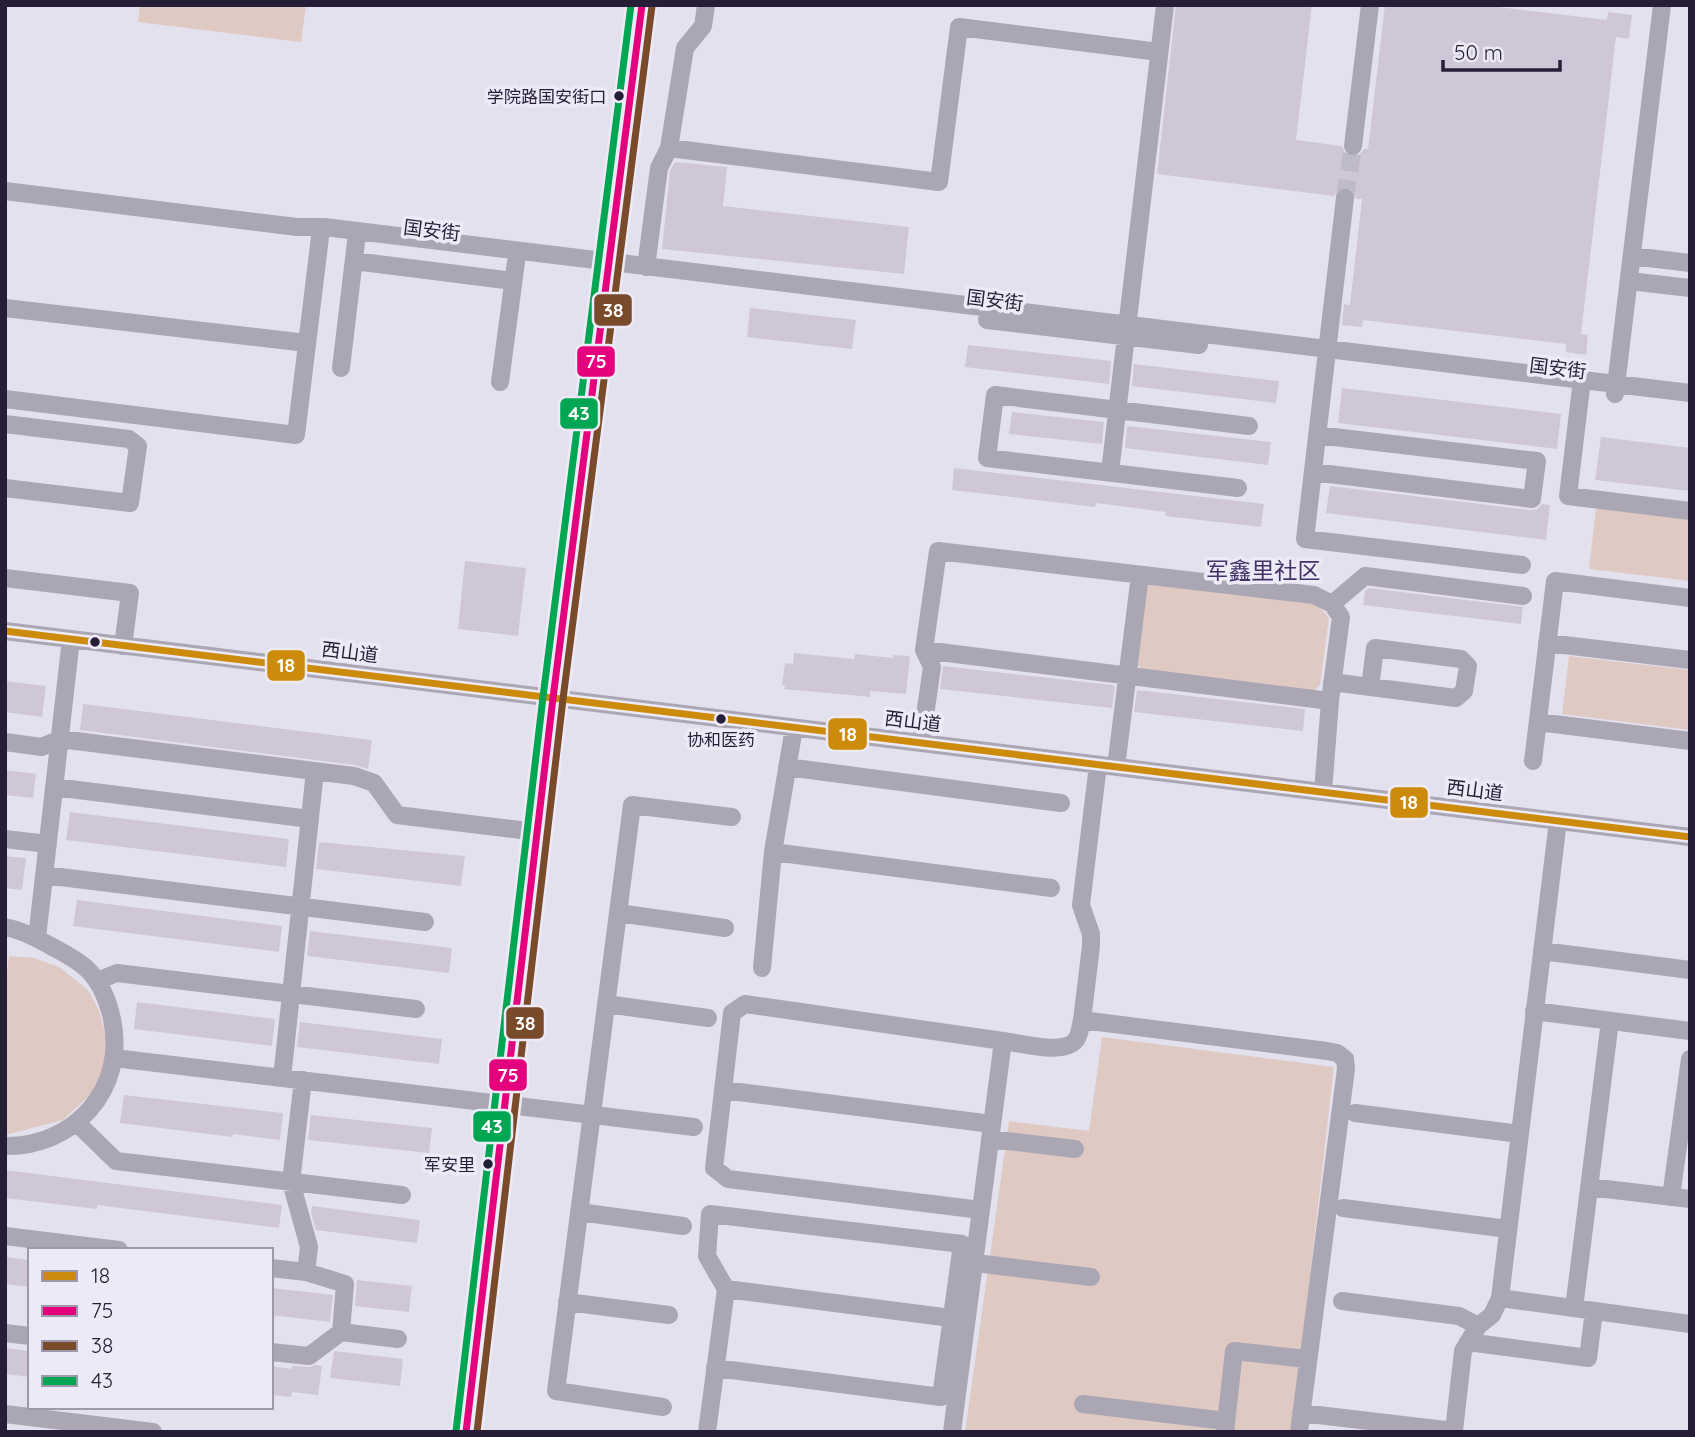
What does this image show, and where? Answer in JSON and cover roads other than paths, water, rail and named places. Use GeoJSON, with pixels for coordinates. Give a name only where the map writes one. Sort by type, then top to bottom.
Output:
{"type":"FeatureCollection","features":[{"type":"Feature","properties":{"kind":"main road"},"geometry":{"type":"LineString","coordinates":[[466,1432],[553,698],[642,5]]}},
{"type":"Feature","properties":{"kind":"street"},"geometry":{"type":"LineString","coordinates":[[646,267],[659,168],[669,148],[685,48],[703,26],[706,5]]}},
{"type":"Feature","properties":{"kind":"street"},"geometry":{"type":"LineString","coordinates":[[1110,472],[1165,5]]}},
{"type":"Feature","properties":{"kind":"street"},"geometry":{"type":"LineString","coordinates":[[1353,146],[1370,5]]}},
{"type":"Feature","properties":{"kind":"street"},"geometry":{"type":"LineString","coordinates":[[1615,390],[1662,5]]}},
{"type":"Feature","properties":{"kind":"street"},"geometry":{"type":"LineString","coordinates":[[669,148],[939,182],[959,27],[1159,52]]}},
{"type":"Feature","properties":{"kind":"street","name":"国安街"},"geometry":{"type":"LineString","coordinates":[[5,191],[297,228],[324,227],[610,268],[1581,386],[1690,393]]}},
{"type":"Feature","properties":{"kind":"street"},"geometry":{"type":"LineString","coordinates":[[1346,198],[1305,539],[1522,565]]}},
{"type":"Feature","properties":{"kind":"street","name":"国安街"},"geometry":{"type":"LineString","coordinates":[[297,228],[320,237],[516,262],[610,268],[646,267],[1126,330]]}},
{"type":"Feature","properties":{"kind":"street"},"geometry":{"type":"LineString","coordinates":[[5,399],[296,435],[320,237]]}},
{"type":"Feature","properties":{"kind":"street"},"geometry":{"type":"LineString","coordinates":[[341,368],[356,242]]}},
{"type":"Feature","properties":{"kind":"street"},"geometry":{"type":"LineString","coordinates":[[1632,256],[1690,263]]}},
{"type":"Feature","properties":{"kind":"street"},"geometry":{"type":"LineString","coordinates":[[354,261],[513,281]]}},
{"type":"Feature","properties":{"kind":"street"},"geometry":{"type":"LineString","coordinates":[[500,382],[516,262]]}},
{"type":"Feature","properties":{"kind":"street"},"geometry":{"type":"LineString","coordinates":[[1629,281],[1690,288]]}},
{"type":"Feature","properties":{"kind":"street"},"geometry":{"type":"LineString","coordinates":[[5,308],[307,343]]}},
{"type":"Feature","properties":{"kind":"street"},"geometry":{"type":"LineString","coordinates":[[1581,386],[1568,496],[1690,511]]}},
{"type":"Feature","properties":{"kind":"street","name":"国安街"},"geometry":{"type":"LineString","coordinates":[[1615,390],[1690,405]]}},
{"type":"Feature","properties":{"kind":"street"},"geometry":{"type":"LineString","coordinates":[[1238,488],[987,458],[995,395],[1248,426]]}},
{"type":"Feature","properties":{"kind":"street"},"geometry":{"type":"LineString","coordinates":[[5,424],[129,439],[138,446],[130,503],[5,488]]}},
{"type":"Feature","properties":{"kind":"street"},"geometry":{"type":"LineString","coordinates":[[1313,472],[1532,499],[1534,486],[1536,461],[1317,435]]}},
{"type":"Feature","properties":{"kind":"street"},"geometry":{"type":"LineString","coordinates":[[921,743],[932,667],[924,650],[938,551],[1314,595],[1332,604],[1340,617],[1323,792]]}},
{"type":"Feature","properties":{"kind":"street"},"geometry":{"type":"LineString","coordinates":[[981,1210],[728,1179],[714,1168],[732,1013],[745,1004],[1057,1048],[1068,1047],[1076,1040],[1082,1020],[1091,946],[1091,934],[1080,905],[1127,676],[1140,575]]}},
{"type":"Feature","properties":{"kind":"street"},"geometry":{"type":"LineString","coordinates":[[1332,604],[1365,576],[1523,596]]}},
{"type":"Feature","properties":{"kind":"street"},"geometry":{"type":"LineString","coordinates":[[5,578],[130,593],[123,646]]}},
{"type":"Feature","properties":{"kind":"street"},"geometry":{"type":"LineString","coordinates":[[1533,761],[1555,581],[1690,598]]}},
{"type":"Feature","properties":{"kind":"street","name":"西山道"},"geometry":{"type":"LineString","coordinates":[[5,631],[1690,837]]}},
{"type":"Feature","properties":{"kind":"street"},"geometry":{"type":"LineString","coordinates":[[37,938],[71,639]]}},
{"type":"Feature","properties":{"kind":"street"},"geometry":{"type":"LineString","coordinates":[[1547,643],[1690,660]]}},
{"type":"Feature","properties":{"kind":"street"},"geometry":{"type":"LineString","coordinates":[[1332,682],[1370,687],[1456,698],[1464,691],[1468,666],[1461,659],[1375,648],[1370,687]]}},
{"type":"Feature","properties":{"kind":"street"},"geometry":{"type":"LineString","coordinates":[[924,650],[1330,701]]}},
{"type":"Feature","properties":{"kind":"street"},"geometry":{"type":"LineString","coordinates":[[1538,722],[1690,741]]}},
{"type":"Feature","properties":{"kind":"street"},"geometry":{"type":"LineString","coordinates":[[762,968],[773,852],[794,727]]}},
{"type":"Feature","properties":{"kind":"street"},"geometry":{"type":"LineString","coordinates":[[5,743],[42,747],[60,739],[354,776],[374,783],[397,815],[537,832]]}},
{"type":"Feature","properties":{"kind":"street"},"geometry":{"type":"LineString","coordinates":[[787,766],[1061,803]]}},
{"type":"Feature","properties":{"kind":"street"},"geometry":{"type":"LineString","coordinates":[[282,1078],[315,771]]}},
{"type":"Feature","properties":{"kind":"street"},"geometry":{"type":"LineString","coordinates":[[54,787],[310,818]]}},
{"type":"Feature","properties":{"kind":"street"},"geometry":{"type":"LineString","coordinates":[[663,1406],[556,1391],[632,805],[732,817]]}},
{"type":"Feature","properties":{"kind":"street"},"geometry":{"type":"LineString","coordinates":[[1301,1413],[1454,1430],[1463,1351],[1478,1326],[1493,1315],[1500,1298],[1558,821]]}},
{"type":"Feature","properties":{"kind":"street"},"geometry":{"type":"LineString","coordinates":[[5,839],[48,844]]}},
{"type":"Feature","properties":{"kind":"street"},"geometry":{"type":"LineString","coordinates":[[773,852],[1051,888]]}},
{"type":"Feature","properties":{"kind":"street"},"geometry":{"type":"LineString","coordinates":[[44,874],[425,922]]}},
{"type":"Feature","properties":{"kind":"street"},"geometry":{"type":"LineString","coordinates":[[618,913],[725,928]]}},
{"type":"Feature","properties":{"kind":"street"},"geometry":{"type":"LineString","coordinates":[[5,927],[37,938],[86,968],[97,981],[113,1021],[114,1058],[104,1090],[77,1124],[59,1135],[23,1147],[5,1146]]}},
{"type":"Feature","properties":{"kind":"street"},"geometry":{"type":"LineString","coordinates":[[1542,951],[1690,970]]}},
{"type":"Feature","properties":{"kind":"street"},"geometry":{"type":"LineString","coordinates":[[97,981],[117,973],[416,1009]]}},
{"type":"Feature","properties":{"kind":"street"},"geometry":{"type":"LineString","coordinates":[[606,1004],[708,1018]]}},
{"type":"Feature","properties":{"kind":"street"},"geometry":{"type":"LineString","coordinates":[[1534,1011],[1690,1031]]}},
{"type":"Feature","properties":{"kind":"street"},"geometry":{"type":"LineString","coordinates":[[1082,1020],[1327,1051],[1337,1053],[1345,1059],[1346,1069],[1299,1432]]}},
{"type":"Feature","properties":{"kind":"street"},"geometry":{"type":"LineString","coordinates":[[1574,1308],[1610,1021]]}},
{"type":"Feature","properties":{"kind":"street"},"geometry":{"type":"LineString","coordinates":[[953,1432],[1003,1041]]}},
{"type":"Feature","properties":{"kind":"street"},"geometry":{"type":"LineString","coordinates":[[114,1058],[694,1127]]}},
{"type":"Feature","properties":{"kind":"street"},"geometry":{"type":"LineString","coordinates":[[1671,1197],[1690,1059]]}},
{"type":"Feature","properties":{"kind":"street"},"geometry":{"type":"LineString","coordinates":[[303,1080],[291,1182],[309,1247],[306,1272]]}},
{"type":"Feature","properties":{"kind":"street"},"geometry":{"type":"LineString","coordinates":[[723,1090],[991,1131],[1075,1149]]}},
{"type":"Feature","properties":{"kind":"street"},"geometry":{"type":"LineString","coordinates":[[1356,1113],[1520,1134]]}},
{"type":"Feature","properties":{"kind":"street"},"geometry":{"type":"LineString","coordinates":[[77,1124],[116,1161],[402,1195]]}},
{"type":"Feature","properties":{"kind":"street"},"geometry":{"type":"LineString","coordinates":[[1589,1187],[1690,1199]]}},
{"type":"Feature","properties":{"kind":"street"},"geometry":{"type":"LineString","coordinates":[[1343,1208],[1508,1229]]}},
{"type":"Feature","properties":{"kind":"street"},"geometry":{"type":"LineString","coordinates":[[579,1212],[683,1226]]}},
{"type":"Feature","properties":{"kind":"street"},"geometry":{"type":"LineString","coordinates":[[708,1432],[715,1368],[726,1289],[707,1256],[710,1214],[961,1244],[941,1397],[715,1368]]}},
{"type":"Feature","properties":{"kind":"street"},"geometry":{"type":"LineString","coordinates":[[5,1236],[103,1248]]}},
{"type":"Feature","properties":{"kind":"street"},"geometry":{"type":"LineString","coordinates":[[975,1263],[1091,1277]]}},
{"type":"Feature","properties":{"kind":"street"},"geometry":{"type":"LineString","coordinates":[[273,1268],[306,1272],[345,1284],[341,1332]]}},
{"type":"Feature","properties":{"kind":"street"},"geometry":{"type":"LineString","coordinates":[[726,1289],[951,1318]]}},
{"type":"Feature","properties":{"kind":"street"},"geometry":{"type":"LineString","coordinates":[[1500,1298],[1690,1324]]}},
{"type":"Feature","properties":{"kind":"street"},"geometry":{"type":"LineString","coordinates":[[1342,1301],[1459,1316],[1478,1326]]}},
{"type":"Feature","properties":{"kind":"street"},"geometry":{"type":"LineString","coordinates":[[567,1302],[669,1315]]}},
{"type":"Feature","properties":{"kind":"street"},"geometry":{"type":"LineString","coordinates":[[1468,1342],[1588,1358],[1594,1311]]}},
{"type":"Feature","properties":{"kind":"street"},"geometry":{"type":"LineString","coordinates":[[273,1352],[309,1356],[341,1332],[398,1339]]}},
{"type":"Feature","properties":{"kind":"street"},"geometry":{"type":"LineString","coordinates":[[5,1333],[28,1336]]}},
{"type":"Feature","properties":{"kind":"street"},"geometry":{"type":"LineString","coordinates":[[1083,1404],[1225,1426],[1234,1351],[1307,1359]]}},
{"type":"Feature","properties":{"kind":"street"},"geometry":{"type":"LineString","coordinates":[[5,1414],[153,1432]]}},
{"type":"Feature","properties":{"kind":"tunnel"},"geometry":{"type":"LineString","coordinates":[[1345,198],[1353,146]]}},
{"type":"Feature","properties":{"kind":"place","name":"学院路国安街口"},"geometry":{"type":"Point","coordinates":[619,96]}},
{"type":"Feature","properties":{"kind":"place","name":"协和医药"},"geometry":{"type":"Point","coordinates":[721,719]}},
{"type":"Feature","properties":{"kind":"place","name":"军安里"},"geometry":{"type":"Point","coordinates":[488,1164]}},
{"type":"Feature","properties":{"kind":"district","name":"军鑫里社区"},"geometry":{"type":"Point","coordinates":[1263,571]}}]}
